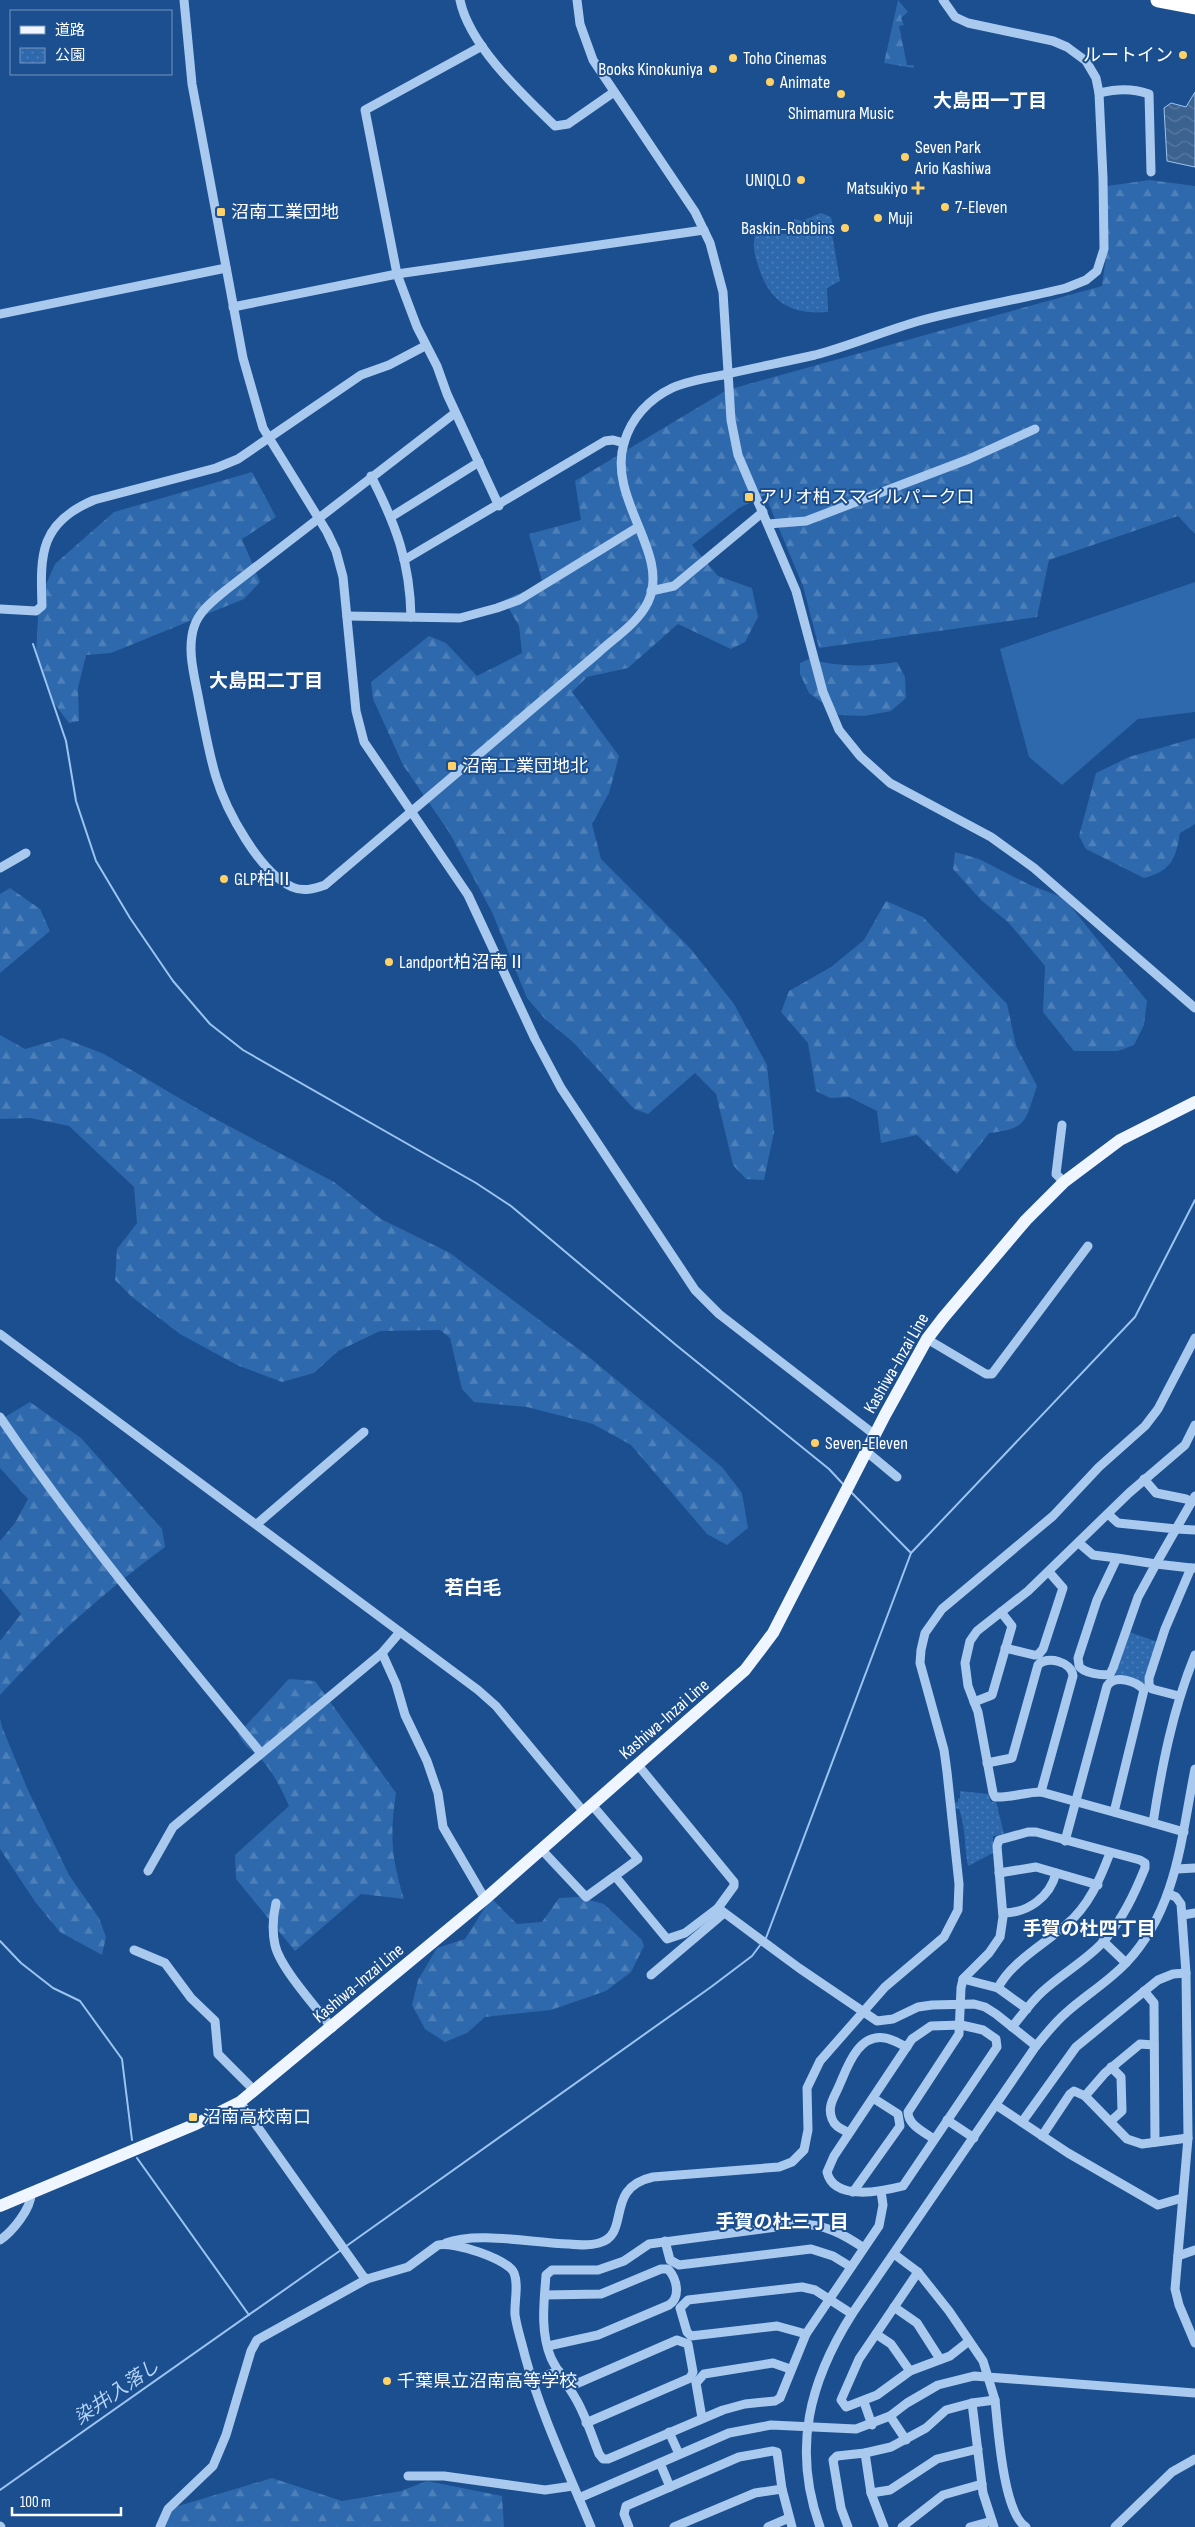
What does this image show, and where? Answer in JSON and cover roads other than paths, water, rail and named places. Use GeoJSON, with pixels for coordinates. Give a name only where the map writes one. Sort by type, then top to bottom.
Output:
{"type":"FeatureCollection","features":[{"type":"Feature","properties":{"kind":"highway"},"geometry":{"type":"LineString","coordinates":[[1158,0],[1195,7]]}},
{"type":"Feature","properties":{"kind":"main road","name":"Kashiwa-Inzai Line"},"geometry":{"type":"LineString","coordinates":[[0,2206],[196,2124],[240,2102],[255,2092],[485,1898],[725,1689],[762,1651],[927,1339],[1026,1220],[1064,1182],[1120,1140],[1195,1102]]}},
{"type":"Feature","properties":{"kind":"street"},"geometry":{"type":"LineString","coordinates":[[184,0],[190,75],[233,306],[257,413],[269,440],[318,518],[336,551],[343,577],[358,728],[373,758],[412,811],[468,895],[535,1039],[561,1088],[695,1290],[719,1314],[875,1435]]}},
{"type":"Feature","properties":{"kind":"street"},"geometry":{"type":"LineString","coordinates":[[460,0],[465,19],[482,46],[515,87],[555,126],[568,124],[614,92]]}},
{"type":"Feature","properties":{"kind":"street"},"geometry":{"type":"LineString","coordinates":[[577,0],[586,42],[594,60],[684,195],[704,230],[718,266],[723,292],[730,420],[734,439],[747,479],[796,591],[830,713],[860,756],[890,783],[991,837],[1012,851],[1195,1008]]}},
{"type":"Feature","properties":{"kind":"street"},"geometry":{"type":"LineString","coordinates":[[455,413],[371,476],[212,602],[202,613],[194,627],[192,662],[216,777],[231,813],[259,857],[278,878],[292,888],[304,890],[325,885],[629,626],[648,603],[652,591],[652,567],[622,487],[620,464],[624,443],[633,421],[646,405],[657,396],[673,387],[814,355],[921,321],[1066,288],[1086,280],[1100,264],[1104,249],[1099,93],[1096,78],[1086,61],[1067,47],[1053,41],[968,23],[955,18],[943,0]]}},
{"type":"Feature","properties":{"kind":"street"},"geometry":{"type":"LineString","coordinates":[[482,46],[365,110],[397,274],[455,413],[499,506]]}},
{"type":"Feature","properties":{"kind":"street"},"geometry":{"type":"LineString","coordinates":[[1099,93],[1118,89],[1131,89],[1148,94],[1151,172]]}},
{"type":"Feature","properties":{"kind":"street"},"geometry":{"type":"LineString","coordinates":[[233,306],[397,274],[704,230]]}},
{"type":"Feature","properties":{"kind":"street"},"geometry":{"type":"LineString","coordinates":[[0,314],[226,268]]}},
{"type":"Feature","properties":{"kind":"street"},"geometry":{"type":"LineString","coordinates":[[0,609],[36,610],[42,606],[42,554],[47,538],[56,523],[67,514],[94,500],[216,468],[238,459],[269,440],[361,375],[389,365],[426,346]]}},
{"type":"Feature","properties":{"kind":"street"},"geometry":{"type":"LineString","coordinates":[[768,524],[788,524],[806,521],[969,459],[1035,429]]}},
{"type":"Feature","properties":{"kind":"street"},"geometry":{"type":"LineString","coordinates":[[404,560],[499,506],[605,441],[613,440],[624,443]]}},
{"type":"Feature","properties":{"kind":"street"},"geometry":{"type":"LineString","coordinates":[[391,517],[479,462]]}},
{"type":"Feature","properties":{"kind":"street"},"geometry":{"type":"LineString","coordinates":[[371,476],[391,517],[409,577],[411,617]]}},
{"type":"Feature","properties":{"kind":"street"},"geometry":{"type":"LineString","coordinates":[[652,591],[674,586],[763,512]]}},
{"type":"Feature","properties":{"kind":"street"},"geometry":{"type":"LineString","coordinates":[[346,616],[460,618],[519,600],[638,527]]}},
{"type":"Feature","properties":{"kind":"street"},"geometry":{"type":"LineString","coordinates":[[0,868],[26,853]]}},
{"type":"Feature","properties":{"kind":"street"},"geometry":{"type":"LineString","coordinates":[[1062,1125],[1056,1174],[1064,1182]]}},
{"type":"Feature","properties":{"kind":"street"},"geometry":{"type":"LineString","coordinates":[[927,1339],[986,1374],[992,1374],[1088,1246]]}},
{"type":"Feature","properties":{"kind":"street"},"geometry":{"type":"LineString","coordinates":[[0,1334],[478,1690],[496,1706],[588,1808],[638,1859],[586,1898],[541,1849]]}},
{"type":"Feature","properties":{"kind":"street"},"geometry":{"type":"LineString","coordinates":[[160,2527],[168,2509],[213,2466],[226,2435],[251,2351],[257,2340],[367,2279],[408,2266],[438,2245],[466,2238],[571,2245],[598,2244],[604,2242],[614,2231],[623,2198],[635,2183],[653,2178],[786,2166],[799,2157],[806,2142],[806,2095],[814,2071],[827,2051],[885,1987],[944,1937],[953,1923],[959,1902],[958,1873],[945,1757],[920,1663],[922,1641],[929,1625],[942,1608],[1053,1516],[1105,1462],[1145,1426],[1158,1409],[1195,1338]]}},
{"type":"Feature","properties":{"kind":"street"},"geometry":{"type":"LineString","coordinates":[[0,1417],[37,1471],[143,1609],[260,1752]]}},
{"type":"Feature","properties":{"kind":"street"},"geometry":{"type":"LineString","coordinates":[[1184,1832],[1041,1792],[995,1797],[978,1712],[964,1663],[970,1641],[977,1631],[1050,1572],[1144,1479],[1185,1444],[1195,1426]]}},
{"type":"Feature","properties":{"kind":"street"},"geometry":{"type":"LineString","coordinates":[[257,1524],[364,1432]]}},
{"type":"Feature","properties":{"kind":"street"},"geometry":{"type":"LineString","coordinates":[[866,1452],[897,1476]]}},
{"type":"Feature","properties":{"kind":"street"},"geometry":{"type":"LineString","coordinates":[[1116,1558],[1097,1600],[1078,1658],[1079,1665],[1083,1670],[1103,1676],[1110,1674],[1114,1668],[1138,1597],[1193,1499],[1156,1493],[1144,1479]]}},
{"type":"Feature","properties":{"kind":"street"},"geometry":{"type":"LineString","coordinates":[[1108,1514],[1118,1523],[1195,1530]]}},
{"type":"Feature","properties":{"kind":"street"},"geometry":{"type":"LineString","coordinates":[[1079,1543],[1093,1555],[1193,1568],[1165,1629],[1149,1678],[1149,1686],[1152,1689],[1180,1696]]}},
{"type":"Feature","properties":{"kind":"street"},"geometry":{"type":"LineString","coordinates":[[1005,1648],[1034,1655],[1043,1649],[1064,1588],[1050,1572]]}},
{"type":"Feature","properties":{"kind":"street"},"geometry":{"type":"LineString","coordinates":[[974,1702],[992,1695],[1012,1626],[1001,1612]]}},
{"type":"Feature","properties":{"kind":"street"},"geometry":{"type":"LineString","coordinates":[[148,1871],[173,1827],[260,1752],[382,1653],[400,1632]]}},
{"type":"Feature","properties":{"kind":"street"},"geometry":{"type":"LineString","coordinates":[[382,1653],[396,1684],[405,1714],[427,1761],[438,1793],[443,1827],[485,1898]]}},
{"type":"Feature","properties":{"kind":"street"},"geometry":{"type":"LineString","coordinates":[[987,1763],[1012,1758],[1038,1665],[1042,1660],[1048,1659],[1069,1666],[1073,1676],[1041,1792]]}},
{"type":"Feature","properties":{"kind":"street"},"geometry":{"type":"LineString","coordinates":[[1153,1823],[1165,1747],[1180,1696],[1194,1659]]}},
{"type":"Feature","properties":{"kind":"street"},"geometry":{"type":"LineString","coordinates":[[1065,1840],[1107,1686],[1112,1680],[1118,1679],[1140,1686],[1144,1690],[1114,1812]]}},
{"type":"Feature","properties":{"kind":"street"},"geometry":{"type":"LineString","coordinates":[[638,1766],[734,1882],[734,1886],[721,1910],[652,1974]]}},
{"type":"Feature","properties":{"kind":"street"},"geometry":{"type":"LineString","coordinates":[[820,2527],[808,2482],[806,2446],[807,2427],[818,2380],[829,2353],[852,2314],[1036,2046],[1066,2012],[1126,1962],[1150,1930],[1169,1894],[1177,1869],[1184,1832],[1190,1821],[1195,1769]]}},
{"type":"Feature","properties":{"kind":"street"},"geometry":{"type":"LineString","coordinates":[[934,2139],[911,2123],[908,2118],[908,2112],[956,2041],[961,2025],[960,1988],[963,1979],[989,1953],[1000,1937],[1003,1913],[997,1846],[999,1840],[1003,1837],[1036,1832],[1140,1860],[1145,1863],[1145,1868],[1132,1900],[1122,1917],[1103,1941],[1092,1953],[1042,1992],[1012,2027]]}},
{"type":"Feature","properties":{"kind":"street"},"geometry":{"type":"LineString","coordinates":[[998,1988],[1001,1982],[1029,1955],[1073,1919],[1098,1885],[1110,1853]]}},
{"type":"Feature","properties":{"kind":"street"},"geometry":{"type":"LineString","coordinates":[[999,1873],[1028,1867],[1056,1872],[1098,1885]]}},
{"type":"Feature","properties":{"kind":"street"},"geometry":{"type":"LineString","coordinates":[[1177,1869],[1195,1868]]}},
{"type":"Feature","properties":{"kind":"street"},"geometry":{"type":"LineString","coordinates":[[1003,1913],[1015,1913],[1028,1908],[1052,1887],[1056,1872]]}},
{"type":"Feature","properties":{"kind":"street"},"geometry":{"type":"LineString","coordinates":[[616,1876],[667,1938],[685,1933],[721,1910]]}},
{"type":"Feature","properties":{"kind":"street"},"geometry":{"type":"LineString","coordinates":[[1169,1894],[1179,1900],[1183,1915],[1186,1973],[1191,2002],[1188,2138],[1175,2289],[1179,2305],[1195,2343]]}},
{"type":"Feature","properties":{"kind":"street"},"geometry":{"type":"LineString","coordinates":[[276,1903],[273,1919],[275,1945],[280,1960],[332,2028]]}},
{"type":"Feature","properties":{"kind":"street"},"geometry":{"type":"LineString","coordinates":[[721,1910],[768,1946],[877,2021],[883,2022],[918,2007],[961,2004],[984,2007],[1036,2046]]}},
{"type":"Feature","properties":{"kind":"street"},"geometry":{"type":"LineString","coordinates":[[1183,1915],[1195,1913]]}},
{"type":"Feature","properties":{"kind":"street"},"geometry":{"type":"LineString","coordinates":[[1103,1941],[1126,1962]]}},
{"type":"Feature","properties":{"kind":"street"},"geometry":{"type":"LineString","coordinates":[[134,1950],[165,1963],[191,1998],[215,2021],[218,2054],[255,2092]]}},
{"type":"Feature","properties":{"kind":"street"},"geometry":{"type":"LineString","coordinates":[[1022,2122],[1076,2047],[1164,1976],[1186,1973]]}},
{"type":"Feature","properties":{"kind":"street"},"geometry":{"type":"LineString","coordinates":[[963,1979],[998,1988],[1027,2008]]}},
{"type":"Feature","properties":{"kind":"street"},"geometry":{"type":"LineString","coordinates":[[1144,1991],[1154,2003],[1155,2142]]}},
{"type":"Feature","properties":{"kind":"street"},"geometry":{"type":"LineString","coordinates":[[961,2025],[983,2030],[996,2039],[997,2047],[903,2186],[881,2191],[853,2192],[832,2182],[827,2172],[834,2156],[907,2047],[920,2031],[931,2026],[961,2025]]}},
{"type":"Feature","properties":{"kind":"street"},"geometry":{"type":"LineString","coordinates":[[849,2133],[836,2126],[832,2118],[830,2105],[847,2062],[868,2041],[876,2038],[885,2038],[907,2047]]}},
{"type":"Feature","properties":{"kind":"street"},"geometry":{"type":"LineString","coordinates":[[1085,2096],[1111,2067],[1140,2044],[1154,2044]]}},
{"type":"Feature","properties":{"kind":"street"},"geometry":{"type":"LineString","coordinates":[[1111,2067],[1121,2078],[1122,2111],[1111,2121]]}},
{"type":"Feature","properties":{"kind":"street"},"geometry":{"type":"LineString","coordinates":[[1042,2136],[1070,2094],[1079,2092],[1111,2121],[1127,2139],[1142,2144],[1188,2138]]}},
{"type":"Feature","properties":{"kind":"street"},"geometry":{"type":"LineString","coordinates":[[853,2192],[900,2126],[898,2114],[873,2098]]}},
{"type":"Feature","properties":{"kind":"street"},"geometry":{"type":"LineString","coordinates":[[240,2102],[363,2276],[367,2279]]}},
{"type":"Feature","properties":{"kind":"street"},"geometry":{"type":"LineString","coordinates":[[996,2105],[1042,2136],[1158,2205],[1182,2198]]}},
{"type":"Feature","properties":{"kind":"street"},"geometry":{"type":"LineString","coordinates":[[947,2120],[974,2138]]}},
{"type":"Feature","properties":{"kind":"street"},"geometry":{"type":"LineString","coordinates":[[864,2248],[837,2231],[816,2224],[799,2224],[649,2244],[624,2260],[598,2270],[552,2270],[546,2275],[543,2322],[551,2358],[586,2423],[599,2454],[603,2459],[608,2459],[702,2418],[745,2404],[774,2401],[780,2398],[790,2369],[806,2334],[879,2226],[883,2205],[881,2191]]}},
{"type":"Feature","properties":{"kind":"street"},"geometry":{"type":"LineString","coordinates":[[0,2240],[11,2232],[29,2205],[30,2194]]}},
{"type":"Feature","properties":{"kind":"street"},"geometry":{"type":"LineString","coordinates":[[665,2241],[670,2260],[679,2265],[811,2249],[834,2256],[851,2267]]}},
{"type":"Feature","properties":{"kind":"street"},"geometry":{"type":"LineString","coordinates":[[446,2243],[499,2261],[510,2267],[514,2273],[515,2317],[532,2380],[591,2527]]}},
{"type":"Feature","properties":{"kind":"street"},"geometry":{"type":"LineString","coordinates":[[1178,2256],[1195,2250]]}},
{"type":"Feature","properties":{"kind":"street"},"geometry":{"type":"LineString","coordinates":[[894,2254],[918,2272],[940,2298],[983,2361],[995,2400],[1006,2485],[1014,2514],[1020,2524],[1026,2527]]}},
{"type":"Feature","properties":{"kind":"street"},"geometry":{"type":"LineString","coordinates":[[545,2295],[600,2294],[661,2269],[668,2269],[672,2274],[678,2295],[676,2300],[669,2305],[598,2335],[548,2346]]}},
{"type":"Feature","properties":{"kind":"street"},"geometry":{"type":"LineString","coordinates":[[918,2272],[859,2359],[841,2400],[846,2406],[864,2402],[910,2371],[950,2356],[969,2341]]}},
{"type":"Feature","properties":{"kind":"street"},"geometry":{"type":"LineString","coordinates":[[806,2334],[776,2326],[691,2336],[687,2332],[680,2308],[688,2300],[795,2286],[815,2290],[852,2314]]}},
{"type":"Feature","properties":{"kind":"street"},"geometry":{"type":"LineString","coordinates":[[894,2307],[917,2322],[940,2359]]}},
{"type":"Feature","properties":{"kind":"street"},"geometry":{"type":"LineString","coordinates":[[876,2334],[892,2344],[910,2371]]}},
{"type":"Feature","properties":{"kind":"street"},"geometry":{"type":"LineString","coordinates":[[568,2387],[677,2340],[688,2344],[693,2372],[690,2378],[586,2423]]}},
{"type":"Feature","properties":{"kind":"street"},"geometry":{"type":"LineString","coordinates":[[702,2418],[696,2383],[704,2374],[773,2363],[790,2369]]}},
{"type":"Feature","properties":{"kind":"street"},"geometry":{"type":"LineString","coordinates":[[532,2380],[559,2371]]}},
{"type":"Feature","properties":{"kind":"street"},"geometry":{"type":"LineString","coordinates":[[579,2498],[717,2437],[748,2428],[771,2425],[840,2430],[872,2425],[890,2416],[915,2398],[938,2385],[957,2379],[987,2376],[1195,2393]]}},
{"type":"Feature","properties":{"kind":"street"},"geometry":{"type":"LineString","coordinates":[[848,2527],[841,2508],[833,2460],[837,2456],[879,2451],[906,2440],[926,2428],[946,2410],[995,2400]]}},
{"type":"Feature","properties":{"kind":"street"},"geometry":{"type":"LineString","coordinates":[[864,2402],[872,2425]]}},
{"type":"Feature","properties":{"kind":"street"},"geometry":{"type":"LineString","coordinates":[[970,2527],[993,2524],[982,2484],[972,2404]]}},
{"type":"Feature","properties":{"kind":"street"},"geometry":{"type":"LineString","coordinates":[[890,2416],[906,2440]]}},
{"type":"Feature","properties":{"kind":"street"},"geometry":{"type":"LineString","coordinates":[[670,2432],[679,2454]]}},
{"type":"Feature","properties":{"kind":"street"},"geometry":{"type":"LineString","coordinates":[[871,2493],[890,2490],[937,2459],[978,2449]]}},
{"type":"Feature","properties":{"kind":"street"},"geometry":{"type":"LineString","coordinates":[[629,2527],[624,2514],[626,2506],[739,2457],[773,2450],[777,2452],[780,2458],[782,2489],[790,2523],[768,2527]]}},
{"type":"Feature","properties":{"kind":"street"},"geometry":{"type":"LineString","coordinates":[[865,2453],[871,2493],[884,2527]]}},
{"type":"Feature","properties":{"kind":"street"},"geometry":{"type":"LineString","coordinates":[[1115,2527],[1172,2472],[1195,2459]]}},
{"type":"Feature","properties":{"kind":"street"},"geometry":{"type":"LineString","coordinates":[[660,2463],[670,2487]]}},
{"type":"Feature","properties":{"kind":"street"},"geometry":{"type":"LineString","coordinates":[[408,2476],[444,2476],[545,2490],[573,2486]]}},
{"type":"Feature","properties":{"kind":"street"},"geometry":{"type":"LineString","coordinates":[[902,2527],[943,2495],[982,2484]]}},
{"type":"Feature","properties":{"kind":"street"},"geometry":{"type":"LineString","coordinates":[[674,2527],[755,2493],[782,2489]]}},
{"type":"Feature","properties":{"kind":"water"},"geometry":{"type":"Polygon","coordinates":[[[1195,92],[1195,167],[1167,161],[1164,108],[1171,103],[1186,107],[1195,92]]]}},
{"type":"Feature","properties":{"kind":"waterway"},"geometry":{"type":"LineString","coordinates":[[33,644],[66,741],[76,801],[96,861],[130,918],[173,981],[210,1024],[243,1050],[476,1183],[511,1206],[676,1345],[829,1469],[843,1484]]}},
{"type":"Feature","properties":{"kind":"waterway"},"geometry":{"type":"LineString","coordinates":[[766,1938],[911,1553],[1135,1317],[1195,1200]]}},
{"type":"Feature","properties":{"kind":"waterway"},"geometry":{"type":"LineString","coordinates":[[851,1492],[911,1553]]}},
{"type":"Feature","properties":{"kind":"waterway"},"geometry":{"type":"LineString","coordinates":[[0,1941],[21,1963],[53,1988],[80,2001],[122,2059],[132,2140]]}},
{"type":"Feature","properties":{"kind":"waterway"},"geometry":{"type":"LineString","coordinates":[[345,2247],[711,1987],[752,1956],[761,1944]]}},
{"type":"Feature","properties":{"kind":"waterway"},"geometry":{"type":"LineString","coordinates":[[137,2158],[249,2315]]}},
{"type":"Feature","properties":{"kind":"waterway","name":"染井i入落し"},"geometry":{"type":"LineString","coordinates":[[0,2490],[341,2250]]}},
{"type":"Feature","properties":{"kind":"place","name":"ルートイン"},"geometry":{"type":"Point","coordinates":[1183,55]}},
{"type":"Feature","properties":{"kind":"place","name":"Toho Cinemas"},"geometry":{"type":"Point","coordinates":[733,58]}},
{"type":"Feature","properties":{"kind":"place","name":"Books Kinokuniya"},"geometry":{"type":"Point","coordinates":[713,69]}},
{"type":"Feature","properties":{"kind":"place","name":"Animate"},"geometry":{"type":"Point","coordinates":[770,82]}},
{"type":"Feature","properties":{"kind":"place","name":"Shimamura Music"},"geometry":{"type":"Point","coordinates":[841,94]}},
{"type":"Feature","properties":{"kind":"place","name":"Seven Park Ario Kashiwa"},"geometry":{"type":"Point","coordinates":[905,157]}},
{"type":"Feature","properties":{"kind":"place","name":"UNIQLO"},"geometry":{"type":"Point","coordinates":[801,180]}},
{"type":"Feature","properties":{"kind":"place","name":"Matsukiyo"},"geometry":{"type":"Point","coordinates":[918,188]}},
{"type":"Feature","properties":{"kind":"place","name":"7-Eleven"},"geometry":{"type":"Point","coordinates":[945,207]}},
{"type":"Feature","properties":{"kind":"place","name":"沼南工業団地"},"geometry":{"type":"Point","coordinates":[221,212]}},
{"type":"Feature","properties":{"kind":"place","name":"Muji"},"geometry":{"type":"Point","coordinates":[878,218]}},
{"type":"Feature","properties":{"kind":"place","name":"Baskin-Robbins"},"geometry":{"type":"Point","coordinates":[845,228]}},
{"type":"Feature","properties":{"kind":"place","name":"アリオ柏スマイルパーク口"},"geometry":{"type":"Point","coordinates":[749,497]}},
{"type":"Feature","properties":{"kind":"place","name":"沼南工業団地北"},"geometry":{"type":"Point","coordinates":[452,766]}},
{"type":"Feature","properties":{"kind":"place","name":"GLP柏Ⅱ"},"geometry":{"type":"Point","coordinates":[224,879]}},
{"type":"Feature","properties":{"kind":"place","name":"Landport柏沼南Ⅱ"},"geometry":{"type":"Point","coordinates":[389,962]}},
{"type":"Feature","properties":{"kind":"place","name":"Seven-Eleven"},"geometry":{"type":"Point","coordinates":[815,1443]}},
{"type":"Feature","properties":{"kind":"place","name":"沼南高校南口"},"geometry":{"type":"Point","coordinates":[193,2117]}},
{"type":"Feature","properties":{"kind":"place","name":"千葉県立沼南高等学校"},"geometry":{"type":"Point","coordinates":[387,2381]}},
{"type":"Feature","properties":{"kind":"district","name":"大島田一丁目"},"geometry":{"type":"Point","coordinates":[990,100]}},
{"type":"Feature","properties":{"kind":"district","name":"大島田二丁目"},"geometry":{"type":"Point","coordinates":[266,680]}},
{"type":"Feature","properties":{"kind":"district","name":"若白毛"},"geometry":{"type":"Point","coordinates":[473,1587]}},
{"type":"Feature","properties":{"kind":"district","name":"手賀の杜四丁目"},"geometry":{"type":"Point","coordinates":[1089,1928]}},
{"type":"Feature","properties":{"kind":"district","name":"手賀の杜三丁目"},"geometry":{"type":"Point","coordinates":[782,2221]}}]}
